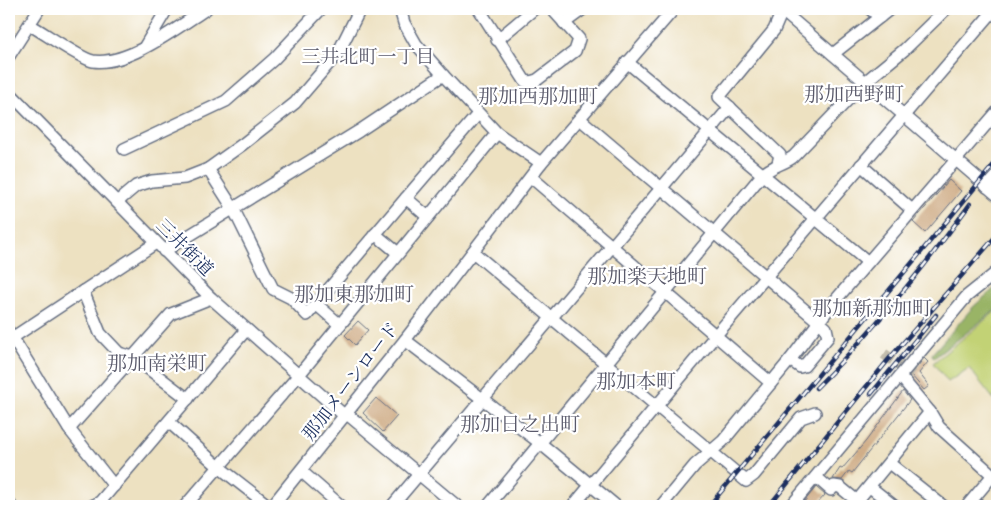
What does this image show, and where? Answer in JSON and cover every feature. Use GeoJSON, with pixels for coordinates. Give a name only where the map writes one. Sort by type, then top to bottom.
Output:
{"type":"FeatureCollection","features":[{"type":"Feature","properties":{"kind":"street"},"geometry":{"type":"LineString","coordinates":[[9,56],[40,9]]}},
{"type":"Feature","properties":{"kind":"street"},"geometry":{"type":"LineString","coordinates":[[145,47],[167,9]]}},
{"type":"Feature","properties":{"kind":"street"},"geometry":{"type":"LineString","coordinates":[[30,25],[91,61],[108,61],[145,47],[206,9]]}},
{"type":"Feature","properties":{"kind":"street"},"geometry":{"type":"LineString","coordinates":[[124,149],[226,101],[274,59],[321,9]]}},
{"type":"Feature","properties":{"kind":"street"},"geometry":{"type":"LineString","coordinates":[[117,202],[136,186],[152,181],[185,178],[208,169],[295,103],[338,53],[360,9]]}},
{"type":"Feature","properties":{"kind":"street"},"geometry":{"type":"LineString","coordinates":[[400,9],[404,24],[416,44],[478,114],[497,133],[541,164]]}},
{"type":"Feature","properties":{"kind":"street"},"geometry":{"type":"LineString","coordinates":[[479,9],[524,81],[530,82],[538,80],[575,51],[578,45],[579,40],[552,9]]}},
{"type":"Feature","properties":{"kind":"street"},"geometry":{"type":"LineString","coordinates":[[497,40],[534,9]]}},
{"type":"Feature","properties":{"kind":"street"},"geometry":{"type":"LineString","coordinates":[[564,23],[583,9]]}},
{"type":"Feature","properties":{"kind":"street"},"geometry":{"type":"LineString","coordinates":[[674,9],[627,62],[868,262]]}},
{"type":"Feature","properties":{"kind":"street"},"geometry":{"type":"LineString","coordinates":[[778,163],[780,156],[719,97],[774,30],[782,9],[997,196]]}},
{"type":"Feature","properties":{"kind":"street"},"geometry":{"type":"LineString","coordinates":[[870,9],[880,16]]}},
{"type":"Feature","properties":{"kind":"street"},"geometry":{"type":"LineString","coordinates":[[833,54],[890,9]]}},
{"type":"Feature","properties":{"kind":"street"},"geometry":{"type":"LineString","coordinates":[[488,506],[762,175],[778,163],[785,162],[793,157],[865,82],[904,50],[946,9]]}},
{"type":"Feature","properties":{"kind":"street"},"geometry":{"type":"LineString","coordinates":[[573,506],[903,114],[995,9]]}},
{"type":"Feature","properties":{"kind":"street","name":"那加メーンロード"},"geometry":{"type":"LineString","coordinates":[[270,506],[346,415],[541,164],[627,62]]}},
{"type":"Feature","properties":{"kind":"street"},"geometry":{"type":"LineString","coordinates":[[114,486],[70,429],[11,335],[83,291],[233,208],[359,131],[443,75]]}},
{"type":"Feature","properties":{"kind":"street","name":"三井街道"},"geometry":{"type":"LineString","coordinates":[[9,92],[211,298],[298,376],[457,506]]}},
{"type":"Feature","properties":{"kind":"street"},"geometry":{"type":"LineString","coordinates":[[392,506],[662,190],[730,107]]}},
{"type":"Feature","properties":{"kind":"street"},"geometry":{"type":"LineString","coordinates":[[661,506],[709,451],[722,441],[771,384],[818,322],[997,112]]}},
{"type":"Feature","properties":{"kind":"street"},"geometry":{"type":"LineString","coordinates":[[208,169],[233,208],[273,289],[291,298],[307,315],[478,114]]}},
{"type":"Feature","properties":{"kind":"street"},"geometry":{"type":"LineString","coordinates":[[580,119],[713,234],[826,328],[828,337],[804,366],[800,367],[790,360]]}},
{"type":"Feature","properties":{"kind":"street"},"geometry":{"type":"LineString","coordinates":[[185,506],[298,376],[497,133]]}},
{"type":"Feature","properties":{"kind":"street"},"geometry":{"type":"LineString","coordinates":[[861,165],[912,210]]}},
{"type":"Feature","properties":{"kind":"street"},"geometry":{"type":"LineString","coordinates":[[988,187],[997,176]]}},
{"type":"Feature","properties":{"kind":"street"},"geometry":{"type":"LineString","coordinates":[[531,177],[771,384]]}},
{"type":"Feature","properties":{"kind":"street"},"geometry":{"type":"LineString","coordinates":[[406,198],[428,217]]}},
{"type":"Feature","properties":{"kind":"street"},"geometry":{"type":"LineString","coordinates":[[375,234],[398,253]]}},
{"type":"Feature","properties":{"kind":"street"},"geometry":{"type":"LineString","coordinates":[[473,252],[746,480],[754,475],[801,418],[815,413]]}},
{"type":"Feature","properties":{"kind":"street"},"geometry":{"type":"LineString","coordinates":[[791,506],[967,296],[997,272]]}},
{"type":"Feature","properties":{"kind":"street"},"geometry":{"type":"LineString","coordinates":[[83,291],[100,333],[119,353],[133,357],[188,399]]}},
{"type":"Feature","properties":{"kind":"street"},"geometry":{"type":"LineString","coordinates":[[70,429],[171,314],[211,298]]}},
{"type":"Feature","properties":{"kind":"street"},"geometry":{"type":"LineString","coordinates":[[316,304],[340,325]]}},
{"type":"Feature","properties":{"kind":"street"},"geometry":{"type":"LineString","coordinates":[[99,505],[246,330]]}},
{"type":"Feature","properties":{"kind":"street"},"geometry":{"type":"LineString","coordinates":[[405,340],[540,443],[616,506]]}},
{"type":"Feature","properties":{"kind":"street"},"geometry":{"type":"LineString","coordinates":[[900,376],[930,412],[939,428],[995,477],[967,506]]}},
{"type":"Feature","properties":{"kind":"street"},"geometry":{"type":"LineString","coordinates":[[816,476],[831,490],[834,486],[840,487],[858,502],[930,412]]}},
{"type":"Feature","properties":{"kind":"street"},"geometry":{"type":"LineString","coordinates":[[169,422],[219,467],[270,506]]}},
{"type":"Feature","properties":{"kind":"street"},"geometry":{"type":"LineString","coordinates":[[889,463],[943,506]]}},
{"type":"Feature","properties":{"kind":"street"},"geometry":{"type":"LineString","coordinates":[[301,471],[341,506]]}},
{"type":"Feature","properties":{"kind":"street"},"geometry":{"type":"LineString","coordinates":[[870,487],[894,506]]}},
{"type":"Feature","properties":{"kind":"green space"},"geometry":{"type":"Polygon","coordinates":[[[997,286],[997,309],[934,358],[932,354],[973,307],[997,286]]]}},
{"type":"Feature","properties":{"kind":"green space"},"geometry":{"type":"Polygon","coordinates":[[[997,310],[996,402],[969,368],[948,382],[933,363],[997,310]]]}},
{"type":"Feature","properties":{"kind":"building"},"geometry":{"type":"Polygon","coordinates":[[[949,180],[961,191],[925,233],[913,222],[949,180]]]}},
{"type":"Feature","properties":{"kind":"building"},"geometry":{"type":"Polygon","coordinates":[[[358,321],[368,330],[355,345],[345,335],[358,321]]]}},
{"type":"Feature","properties":{"kind":"building"},"geometry":{"type":"Polygon","coordinates":[[[924,358],[928,362],[919,373],[929,386],[924,390],[911,375],[924,358]]]}},
{"type":"Feature","properties":{"kind":"building"},"geometry":{"type":"Polygon","coordinates":[[[903,391],[910,400],[852,473],[849,471],[842,480],[833,479],[840,468],[842,469],[866,441],[903,391]]]}},
{"type":"Feature","properties":{"kind":"building"},"geometry":{"type":"Polygon","coordinates":[[[376,398],[397,416],[383,432],[363,413],[376,398]]]}},
{"type":"Feature","properties":{"kind":"building"},"geometry":{"type":"Polygon","coordinates":[[[816,487],[825,495],[815,506],[810,506],[804,502],[816,487]]]}},
{"type":"Feature","properties":{"kind":"tunnel"},"geometry":{"type":"LineString","coordinates":[[884,354],[913,374]]}},
{"type":"Feature","properties":{"kind":"railway"},"geometry":{"type":"LineString","coordinates":[[709,506],[997,161]]}},
{"type":"Feature","properties":{"kind":"railway"},"geometry":{"type":"LineString","coordinates":[[816,388],[897,299],[970,204]]}},
{"type":"Feature","properties":{"kind":"railway"},"geometry":{"type":"LineString","coordinates":[[769,506],[889,359],[997,235]]}},
{"type":"Feature","properties":{"kind":"railway"},"geometry":{"type":"LineString","coordinates":[[871,394],[936,315]]}},
{"type":"Feature","properties":{"kind":"district","name":"三井北町一丁目"},"geometry":{"type":"Point","coordinates":[368,56]}},
{"type":"Feature","properties":{"kind":"district","name":"那加西野町"},"geometry":{"type":"Point","coordinates":[854,93]}},
{"type":"Feature","properties":{"kind":"district","name":"那加西那加町"},"geometry":{"type":"Point","coordinates":[538,95]}},
{"type":"Feature","properties":{"kind":"district","name":"那加楽天地町"},"geometry":{"type":"Point","coordinates":[647,275]}},
{"type":"Feature","properties":{"kind":"district","name":"那加東那加町"},"geometry":{"type":"Point","coordinates":[354,293]}},
{"type":"Feature","properties":{"kind":"district","name":"那加新那加町"},"geometry":{"type":"Point","coordinates":[872,307]}},
{"type":"Feature","properties":{"kind":"district","name":"那加南栄町"},"geometry":{"type":"Point","coordinates":[157,362]}},
{"type":"Feature","properties":{"kind":"district","name":"那加本町"},"geometry":{"type":"Point","coordinates":[636,380]}},
{"type":"Feature","properties":{"kind":"district","name":"那加日之出町"},"geometry":{"type":"Point","coordinates":[520,423]}}]}
